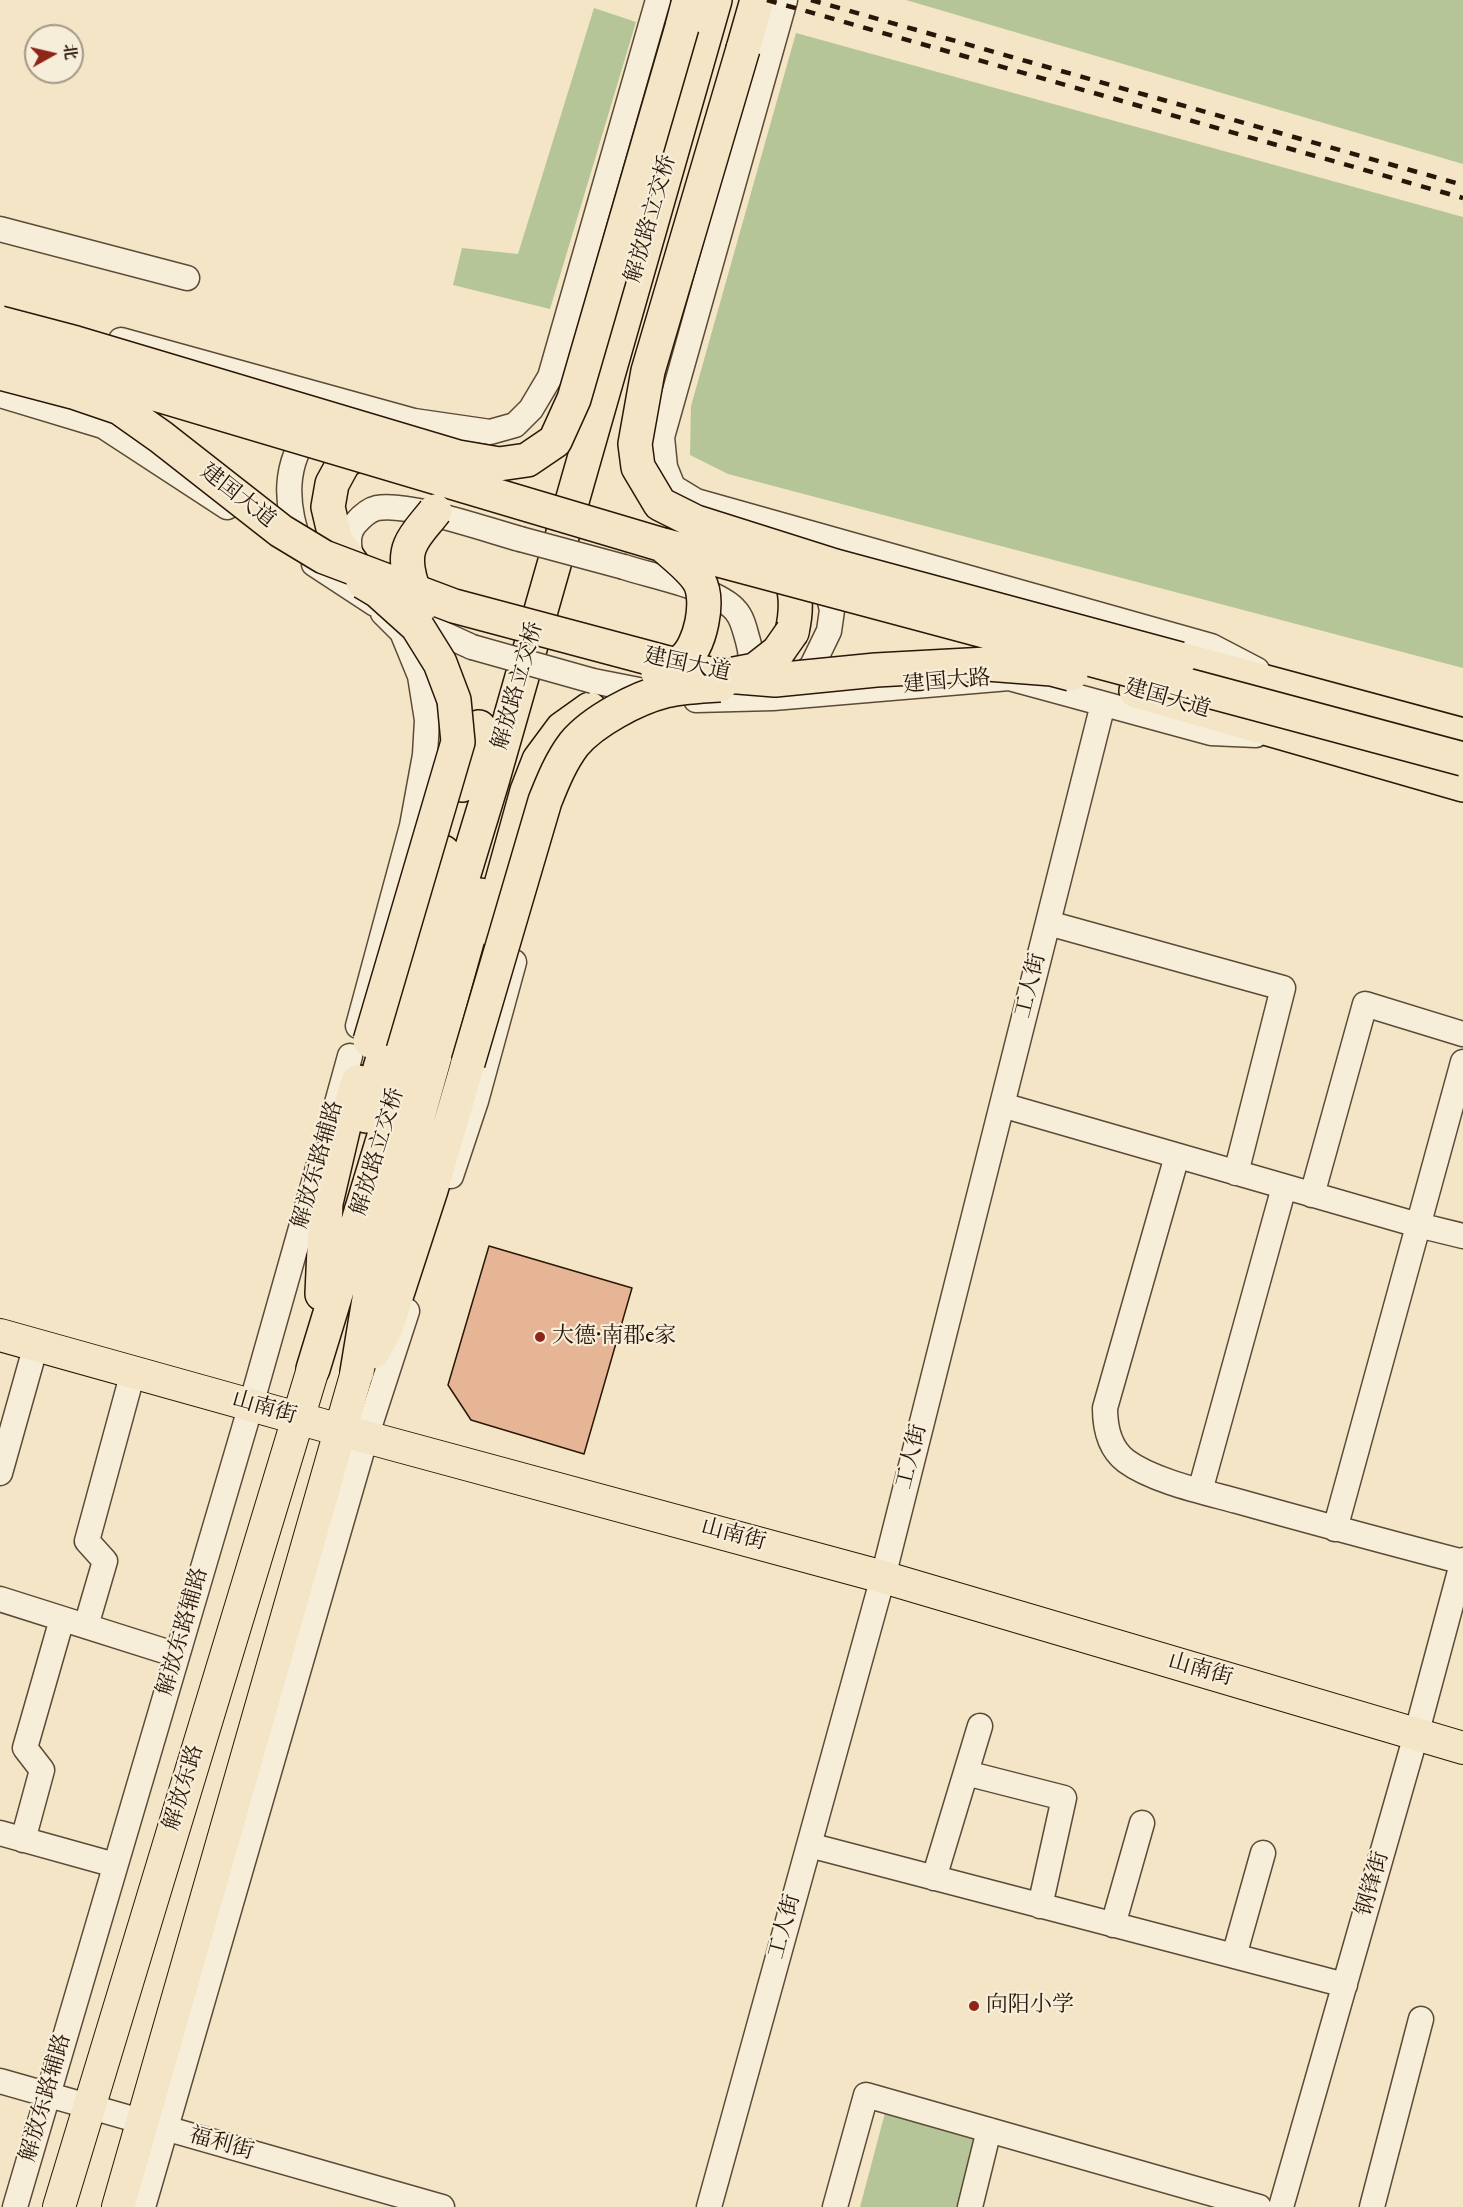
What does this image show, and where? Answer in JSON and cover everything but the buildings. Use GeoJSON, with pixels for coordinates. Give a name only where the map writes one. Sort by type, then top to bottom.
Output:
{"type":"FeatureCollection","features":[{"type":"Feature","properties":{"kind":"highway","name":"解放路立交桥"},"geometry":{"type":"LineString","coordinates":[[313,1369],[492,782],[715,0]]}},
{"type":"Feature","properties":{"kind":"highway","name":"解放路立交桥"},"geometry":{"type":"LineString","coordinates":[[357,1372],[375,1270],[732,0]]}},
{"type":"Feature","properties":{"kind":"highway"},"geometry":{"type":"LineString","coordinates":[[757,0],[648,371],[635,444],[638,467],[660,504],[696,522],[778,536],[835,566],[1463,735]]}},
{"type":"Feature","properties":{"kind":"highway"},"geometry":{"type":"LineString","coordinates":[[0,323],[76,343],[459,458],[499,464],[527,460],[555,441],[574,399],[685,14]]}},
{"type":"Feature","properties":{"kind":"highway","name":"建国大道"},"geometry":{"type":"LineString","coordinates":[[0,348],[663,545],[1463,759]]}},
{"type":"Feature","properties":{"kind":"highway","name":"建国大道"},"geometry":{"type":"LineString","coordinates":[[0,373],[73,392],[120,408],[161,437],[314,557],[356,569],[454,606],[717,688],[774,689],[876,670],[987,664],[1052,669],[1463,785]]}},
{"type":"Feature","properties":{"kind":"highway"},"geometry":{"type":"LineString","coordinates":[[356,569],[336,542],[328,507],[332,484],[344,462],[374,441],[397,439]]}},
{"type":"Feature","properties":{"kind":"highway"},"geometry":{"type":"LineString","coordinates":[[324,1278],[340,1207],[479,727],[475,693],[466,668],[417,598],[408,575],[409,548],[435,511],[469,496],[505,497]]}},
{"type":"Feature","properties":{"kind":"highway"},"geometry":{"type":"LineString","coordinates":[[717,688],[755,670],[778,652],[792,632],[796,596],[778,536]]}},
{"type":"Feature","properties":{"kind":"highway"},"geometry":{"type":"LineString","coordinates":[[364,1337],[404,1230],[527,791],[539,760],[562,729],[590,709],[683,660],[691,652],[698,637],[703,601],[699,581],[663,545]]}},
{"type":"Feature","properties":{"kind":"highway"},"geometry":{"type":"LineString","coordinates":[[313,1369],[324,1278],[326,1203],[360,1048],[458,742],[454,700],[440,663],[417,626],[378,591],[314,557]]}},
{"type":"Feature","properties":{"kind":"highway"},"geometry":{"type":"LineString","coordinates":[[357,1372],[370,1356],[386,1328],[435,1179],[545,801],[557,770],[575,743],[598,724],[627,706],[665,691],[774,689]]}},
{"type":"Feature","properties":{"kind":"main road","name":"山南街"},"geometry":{"type":"LineString","coordinates":[[0,1335],[353,1434],[883,1577],[1463,1748]]}},
{"type":"Feature","properties":{"kind":"main road","name":"解放东路"},"geometry":{"type":"LineString","coordinates":[[59,2207],[313,1369]]}},
{"type":"Feature","properties":{"kind":"main road"},"geometry":{"type":"LineString","coordinates":[[118,2207],[154,2126],[353,1434],[357,1372]]}},
{"type":"Feature","properties":{"kind":"street"},"geometry":{"type":"LineString","coordinates":[[0,306],[414,421],[490,432],[515,425],[531,409],[550,377],[658,0]]}},
{"type":"Feature","properties":{"kind":"street"},"geometry":{"type":"LineString","coordinates":[[774,689],[812,666],[829,631],[832,610],[824,575],[805,546],[696,501],[673,487],[665,467],[662,437],[785,0]]}},
{"type":"Feature","properties":{"kind":"street"},"geometry":{"type":"LineString","coordinates":[[0,229],[187,278]]}},
{"type":"Feature","properties":{"kind":"street"},"geometry":{"type":"LineString","coordinates":[[0,395],[104,426],[314,557],[375,604],[472,646],[593,681],[692,700],[717,688],[733,692],[749,673],[751,651],[744,626],[736,610],[716,595],[624,567],[412,510],[390,507],[375,508],[364,514],[354,525],[348,538],[350,555],[360,579],[375,604]]}},
{"type":"Feature","properties":{"kind":"street"},"geometry":{"type":"LineString","coordinates":[[314,557],[291,520],[288,495],[293,463],[309,430],[318,419],[342,407],[357,405]]}},
{"type":"Feature","properties":{"kind":"street"},"geometry":{"type":"LineString","coordinates":[[778,536],[1211,646],[1296,691]]}},
{"type":"Feature","properties":{"kind":"street","name":"解放东路辅路"},"geometry":{"type":"LineString","coordinates":[[15,2207],[251,1405],[360,1048],[412,826],[425,755],[427,720],[420,676],[402,632],[375,604]]}},
{"type":"Feature","properties":{"kind":"street","name":"建国大路"},"geometry":{"type":"LineString","coordinates":[[774,689],[1008,678],[1211,733],[1296,737]]}},
{"type":"Feature","properties":{"kind":"street"},"geometry":{"type":"LineString","coordinates":[[353,1434],[476,1101],[557,810],[574,769],[595,739],[615,723],[639,708],[676,697]]}},
{"type":"Feature","properties":{"kind":"street","name":"工人街"},"geometry":{"type":"LineString","coordinates":[[709,2207],[883,1577],[1103,704]]}},
{"type":"Feature","properties":{"kind":"street"},"geometry":{"type":"LineString","coordinates":[[1048,923],[1283,988],[1236,1173]]}},
{"type":"Feature","properties":{"kind":"street"},"geometry":{"type":"LineString","coordinates":[[1312,1195],[1365,1004],[1463,1034]]}},
{"type":"Feature","properties":{"kind":"street"},"geometry":{"type":"LineString","coordinates":[[1335,1529],[1463,1062]]}},
{"type":"Feature","properties":{"kind":"street"},"geometry":{"type":"LineString","coordinates":[[435,1179],[476,1101]]}},
{"type":"Feature","properties":{"kind":"street"},"geometry":{"type":"LineString","coordinates":[[1002,1105],[1312,1195],[1463,1236]]}},
{"type":"Feature","properties":{"kind":"street"},"geometry":{"type":"LineString","coordinates":[[1177,1156],[1105,1408],[1105,1423],[1114,1450],[1125,1461],[1158,1477],[1200,1491],[1335,1529],[1463,1561]]}},
{"type":"Feature","properties":{"kind":"street"},"geometry":{"type":"LineString","coordinates":[[1200,1491],[1284,1187]]}},
{"type":"Feature","properties":{"kind":"street"},"geometry":{"type":"LineString","coordinates":[[0,1473],[36,1345]]}},
{"type":"Feature","properties":{"kind":"street"},"geometry":{"type":"LineString","coordinates":[[86,1626],[105,1561],[87,1541],[133,1372]]}},
{"type":"Feature","properties":{"kind":"street","name":"钢锋街"},"geometry":{"type":"LineString","coordinates":[[1281,2207],[1463,1561]]}},
{"type":"Feature","properties":{"kind":"street"},"geometry":{"type":"LineString","coordinates":[[0,1599],[177,1655]]}},
{"type":"Feature","properties":{"kind":"street"},"geometry":{"type":"LineString","coordinates":[[23,1840],[42,1770],[25,1748],[62,1619]]}},
{"type":"Feature","properties":{"kind":"street"},"geometry":{"type":"LineString","coordinates":[[934,1878],[980,1726]]}},
{"type":"Feature","properties":{"kind":"street"},"geometry":{"type":"LineString","coordinates":[[966,1773],[1064,1798],[1040,1906]]}},
{"type":"Feature","properties":{"kind":"street"},"geometry":{"type":"LineString","coordinates":[[1113,1924],[1142,1823]]}},
{"type":"Feature","properties":{"kind":"street"},"geometry":{"type":"LineString","coordinates":[[0,1833],[115,1865]]}},
{"type":"Feature","properties":{"kind":"street"},"geometry":{"type":"LineString","coordinates":[[809,1845],[1345,1985]]}},
{"type":"Feature","properties":{"kind":"street"},"geometry":{"type":"LineString","coordinates":[[1234,1956],[1263,1853]]}},
{"type":"Feature","properties":{"kind":"street"},"geometry":{"type":"LineString","coordinates":[[1372,2207],[1420,2019]]}},
{"type":"Feature","properties":{"kind":"street","name":"福利街"},"geometry":{"type":"LineString","coordinates":[[0,2081],[442,2207]]}},
{"type":"Feature","properties":{"kind":"street"},"geometry":{"type":"LineString","coordinates":[[835,2207],[866,2095],[1259,2207]]}},
{"type":"Feature","properties":{"kind":"street"},"geometry":{"type":"LineString","coordinates":[[143,2207],[154,2126]]}},
{"type":"Feature","properties":{"kind":"street"},"geometry":{"type":"LineString","coordinates":[[970,2207],[989,2130]]}},
{"type":"Feature","properties":{"kind":"green space"},"geometry":{"type":"Polygon","coordinates":[[[906,0],[1463,0],[1463,164],[906,0]]]}},
{"type":"Feature","properties":{"kind":"green space"},"geometry":{"type":"Polygon","coordinates":[[[594,8],[636,22],[550,309],[453,285],[462,248],[518,254],[594,8]]]}},
{"type":"Feature","properties":{"kind":"green space"},"geometry":{"type":"Polygon","coordinates":[[[796,33],[1463,217],[1463,668],[728,474],[690,455],[691,406],[796,33]]]}},
{"type":"Feature","properties":{"kind":"green space"},"geometry":{"type":"Polygon","coordinates":[[[885,2113],[979,2137],[961,2207],[860,2207],[885,2113]]]}},
{"type":"Feature","properties":{"kind":"railway"},"geometry":{"type":"LineString","coordinates":[[767,0],[1463,198]]}},
{"type":"Feature","properties":{"kind":"railway"},"geometry":{"type":"LineString","coordinates":[[811,0],[1463,185]]}},
{"type":"Feature","properties":{"kind":"place","name":"大德·南郡e家"},"geometry":{"type":"Point","coordinates":[540,1337]}},
{"type":"Feature","properties":{"kind":"place","name":"向阳小学"},"geometry":{"type":"Point","coordinates":[974,2006]}}]}
